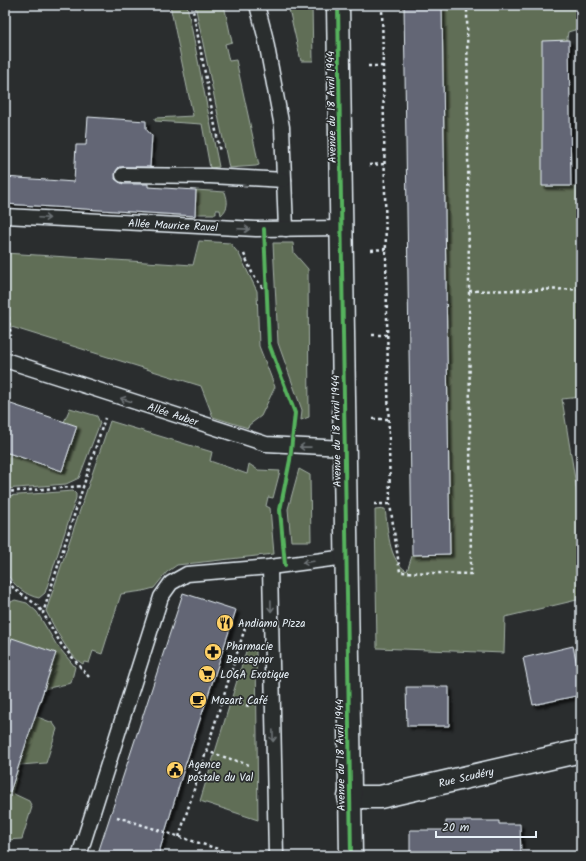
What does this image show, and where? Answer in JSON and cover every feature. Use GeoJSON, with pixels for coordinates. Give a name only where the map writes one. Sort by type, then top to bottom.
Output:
{"type":"FeatureCollection","features":[{"type":"Feature","properties":{"kind":"street","name":"Avenue du 18 Avril 1944"},"geometry":{"type":"LineString","coordinates":[[338,5],[351,856]]}},
{"type":"Feature","properties":{"kind":"street","name":"Rue Scudéry"},"geometry":{"type":"LineString","coordinates":[[349,797],[380,797],[581,750]]}},
{"type":"Feature","properties":{"kind":"lane"},"geometry":{"type":"LineString","coordinates":[[257,5],[265,36],[282,127],[286,228]]}},
{"type":"Feature","properties":{"kind":"lane"},"geometry":{"type":"LineString","coordinates":[[123,175],[210,176],[284,180]]}},
{"type":"Feature","properties":{"kind":"lane","name":"Allée Maurice Ravel"},"geometry":{"type":"LineString","coordinates":[[5,216],[264,229],[342,228]]}},
{"type":"Feature","properties":{"kind":"lane","name":"Allée Auber"},"geometry":{"type":"LineString","coordinates":[[10,362],[266,444],[344,448]]}},
{"type":"Feature","properties":{"kind":"lane"},"geometry":{"type":"LineString","coordinates":[[79,856],[161,597],[171,583],[187,574],[270,567],[346,557]]}},
{"type":"Feature","properties":{"kind":"lane"},"geometry":{"type":"LineString","coordinates":[[270,567],[276,856]]}},
{"type":"Feature","properties":{"kind":"path"},"geometry":{"type":"LineString","coordinates":[[382,5],[390,504],[400,572],[471,574],[467,5]]}},
{"type":"Feature","properties":{"kind":"path"},"geometry":{"type":"LineString","coordinates":[[267,285],[267,300]]}},
{"type":"Feature","properties":{"kind":"path"},"geometry":{"type":"LineString","coordinates":[[469,291],[581,289]]}},
{"type":"Feature","properties":{"kind":"path"},"geometry":{"type":"LineString","coordinates":[[5,293],[10,362]]}},
{"type":"Feature","properties":{"kind":"path"},"geometry":{"type":"LineString","coordinates":[[43,613],[112,395]]}},
{"type":"Feature","properties":{"kind":"path"},"geometry":{"type":"LineString","coordinates":[[5,492],[84,486]]}},
{"type":"Feature","properties":{"kind":"path"},"geometry":{"type":"LineString","coordinates":[[5,576],[14,589],[37,605],[61,644],[89,677]]}},
{"type":"Feature","properties":{"kind":"path"},"geometry":{"type":"LineString","coordinates":[[179,837],[246,625],[271,628]]}},
{"type":"Feature","properties":{"kind":"path"},"geometry":{"type":"LineString","coordinates":[[206,751],[274,772]]}},
{"type":"Feature","properties":{"kind":"path"},"geometry":{"type":"LineString","coordinates":[[93,810],[240,856]]}},
{"type":"Feature","properties":{"kind":"green space"},"geometry":{"type":"Polygon","coordinates":[[[170,5],[187,5],[219,167],[210,168],[202,124],[155,121],[155,118],[193,116],[170,5]]]}},
{"type":"Feature","properties":{"kind":"green space"},"geometry":{"type":"Polygon","coordinates":[[[195,5],[224,5],[232,42],[225,44],[229,61],[236,60],[259,165],[229,168],[195,5]]]}},
{"type":"Feature","properties":{"kind":"green space"},"geometry":{"type":"Polygon","coordinates":[[[288,5],[312,5],[313,61],[301,61],[288,5]]]}},
{"type":"Feature","properties":{"kind":"green space"},"geometry":{"type":"Polygon","coordinates":[[[434,5],[581,5],[581,28],[568,32],[546,180],[581,188],[581,397],[562,399],[581,516],[581,599],[505,617],[504,653],[377,648],[375,510],[385,509],[392,552],[396,560],[407,571],[414,550],[434,5]]]}},
{"type":"Feature","properties":{"kind":"green space"},"geometry":{"type":"Polygon","coordinates":[[[196,190],[225,192],[227,204],[224,212],[221,215],[220,210],[216,210],[216,214],[195,214],[196,190]]]}},
{"type":"Feature","properties":{"kind":"green space"},"geometry":{"type":"Polygon","coordinates":[[[199,241],[230,243],[239,254],[257,291],[259,346],[275,387],[261,416],[249,425],[248,428],[213,417],[201,386],[5,325],[5,253],[193,265],[199,241]]]}},
{"type":"Feature","properties":{"kind":"green space"},"geometry":{"type":"Polygon","coordinates":[[[273,243],[293,243],[294,253],[308,269],[309,417],[301,420],[302,410],[278,343],[273,243]]]}},
{"type":"Feature","properties":{"kind":"green space"},"geometry":{"type":"Polygon","coordinates":[[[5,403],[64,422],[70,408],[97,416],[100,423],[79,478],[66,484],[5,489],[5,403]]]}},
{"type":"Feature","properties":{"kind":"green space"},"geometry":{"type":"Polygon","coordinates":[[[110,421],[212,452],[210,461],[247,474],[249,464],[258,470],[280,471],[273,498],[268,497],[266,506],[270,508],[274,554],[177,565],[167,572],[154,588],[121,594],[102,654],[93,651],[89,663],[84,662],[83,664],[77,660],[67,648],[46,611],[110,421]]]}},
{"type":"Feature","properties":{"kind":"green space"},"geometry":{"type":"Polygon","coordinates":[[[299,469],[310,475],[311,541],[291,541],[288,509],[299,469]]]}},
{"type":"Feature","properties":{"kind":"green space"},"geometry":{"type":"Polygon","coordinates":[[[73,491],[76,494],[76,498],[45,593],[39,598],[34,597],[20,589],[6,572],[4,548],[5,496],[73,491]]]}},
{"type":"Feature","properties":{"kind":"green space"},"geometry":{"type":"Polygon","coordinates":[[[5,596],[11,602],[15,600],[27,603],[37,612],[56,644],[75,667],[71,683],[44,689],[35,716],[53,723],[57,729],[46,763],[20,765],[12,793],[29,801],[32,807],[22,839],[5,840],[5,596]]]}},
{"type":"Feature","properties":{"kind":"green space"},"geometry":{"type":"Polygon","coordinates":[[[247,648],[256,651],[258,820],[200,801],[247,648]]]}},
{"type":"Feature","properties":{"kind":"building"},"geometry":{"type":"Polygon","coordinates":[[[404,5],[442,5],[450,554],[412,555],[404,5]]]}},
{"type":"Feature","properties":{"kind":"building"},"geometry":{"type":"Polygon","coordinates":[[[569,40],[571,186],[542,186],[542,41],[569,40]]]}},
{"type":"Feature","properties":{"kind":"building"},"geometry":{"type":"Polygon","coordinates":[[[88,117],[146,121],[146,129],[152,136],[150,167],[119,167],[116,171],[115,179],[123,184],[148,184],[148,187],[196,190],[195,216],[5,204],[5,177],[74,182],[76,145],[86,145],[88,117]]]}},
{"type":"Feature","properties":{"kind":"building"},"geometry":{"type":"Polygon","coordinates":[[[5,402],[77,426],[62,471],[5,452],[5,402]]]}},
{"type":"Feature","properties":{"kind":"building"},"geometry":{"type":"Polygon","coordinates":[[[183,593],[236,610],[184,769],[158,856],[97,856],[183,593]]]}},
{"type":"Feature","properties":{"kind":"building"},"geometry":{"type":"Polygon","coordinates":[[[12,638],[56,653],[10,792],[5,791],[5,659],[12,638]]]}},
{"type":"Feature","properties":{"kind":"building"},"geometry":{"type":"Polygon","coordinates":[[[573,646],[581,684],[581,695],[533,705],[523,658],[573,646]]]}},
{"type":"Feature","properties":{"kind":"building"},"geometry":{"type":"Polygon","coordinates":[[[406,687],[449,687],[449,726],[407,726],[406,687]]]}},
{"type":"Feature","properties":{"kind":"building"},"geometry":{"type":"Polygon","coordinates":[[[446,821],[499,821],[499,824],[520,824],[521,856],[410,856],[410,830],[446,830],[446,821]]]}},
{"type":"Feature","properties":{"kind":"cycle path"},"geometry":{"type":"LineString","coordinates":[[338,5],[351,856]]}},
{"type":"Feature","properties":{"kind":"cycle path"},"geometry":{"type":"LineString","coordinates":[[264,229],[269,344],[295,413],[290,460],[280,510],[285,565]]}},
{"type":"Feature","properties":{"kind":"place","name":"Andiamo Pizza"},"geometry":{"type":"Point","coordinates":[225,623]}},
{"type":"Feature","properties":{"kind":"place","name":"Pharmacie Bensegnor"},"geometry":{"type":"Point","coordinates":[213,652]}},
{"type":"Feature","properties":{"kind":"place","name":"LOGA Exotique"},"geometry":{"type":"Point","coordinates":[207,674]}},
{"type":"Feature","properties":{"kind":"place","name":"Mozart Café"},"geometry":{"type":"Point","coordinates":[198,700]}},
{"type":"Feature","properties":{"kind":"place","name":"Agence postale du Val"},"geometry":{"type":"Point","coordinates":[175,770]}}]}
